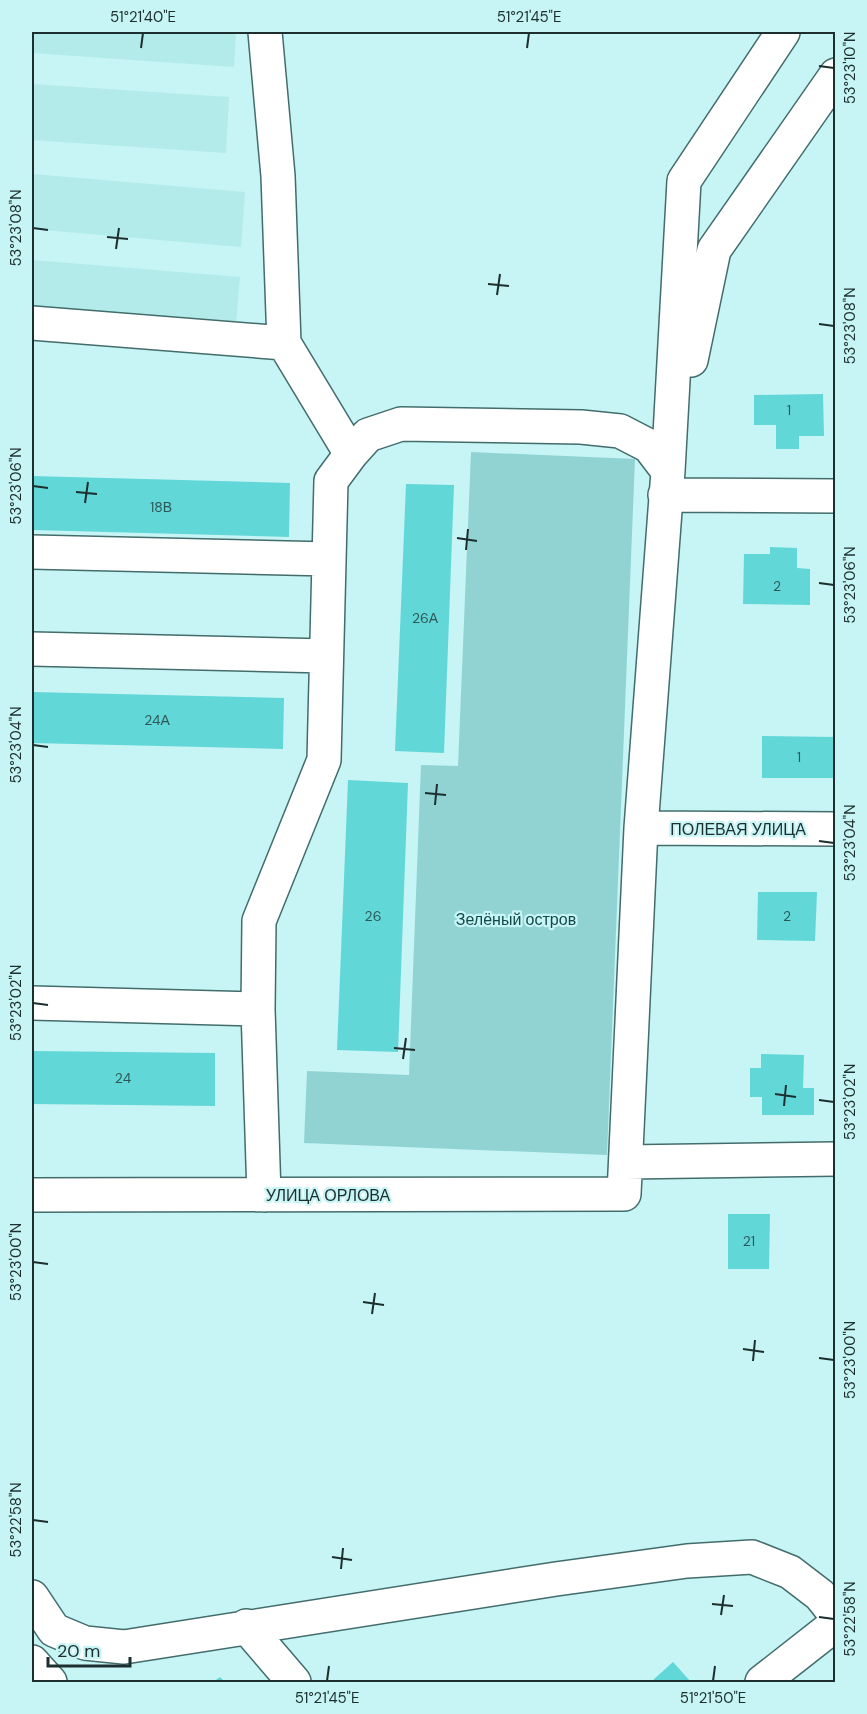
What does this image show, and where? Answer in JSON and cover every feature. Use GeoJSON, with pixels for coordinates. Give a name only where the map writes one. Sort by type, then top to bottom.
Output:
{"type":"FeatureCollection","features":[{"type":"Feature","properties":{"kind":"street"},"geometry":{"type":"LineString","coordinates":[[265,32],[278,176],[284,344],[351,454]]}},
{"type":"Feature","properties":{"kind":"street"},"geometry":{"type":"LineString","coordinates":[[783,32],[684,181],[667,483],[641,828],[626,1162],[836,1159]]}},
{"type":"Feature","properties":{"kind":"street"},"geometry":{"type":"LineString","coordinates":[[667,483],[714,250],[836,75]]}},
{"type":"Feature","properties":{"kind":"street"},"geometry":{"type":"LineString","coordinates":[[32,323],[284,344]]}},
{"type":"Feature","properties":{"kind":"street"},"geometry":{"type":"LineString","coordinates":[[264,1195],[258,1009],[259,921],[324,760],[331,481],[368,435],[401,424],[581,427],[620,431],[649,446],[667,483]]}},
{"type":"Feature","properties":{"kind":"street"},"geometry":{"type":"LineString","coordinates":[[667,483],[836,496]]}},
{"type":"Feature","properties":{"kind":"street"},"geometry":{"type":"LineString","coordinates":[[32,552],[329,559]]}},
{"type":"Feature","properties":{"kind":"street"},"geometry":{"type":"LineString","coordinates":[[32,649],[326,656]]}},
{"type":"Feature","properties":{"kind":"street","name":"ПОЛЕВАЯ УЛИЦА"},"geometry":{"type":"LineString","coordinates":[[641,828],[836,829]]}},
{"type":"Feature","properties":{"kind":"street"},"geometry":{"type":"LineString","coordinates":[[32,1003],[258,1009]]}},
{"type":"Feature","properties":{"kind":"street","name":"УЛИЦА ОРЛОВА"},"geometry":{"type":"LineString","coordinates":[[32,1195],[624,1194],[626,1162]]}},
{"type":"Feature","properties":{"kind":"street"},"geometry":{"type":"LineString","coordinates":[[32,1598],[54,1630],[85,1643],[124,1647],[246,1626],[687,1561],[752,1557],[790,1572],[820,1595],[836,1615]]}},
{"type":"Feature","properties":{"kind":"street"},"geometry":{"type":"LineString","coordinates":[[762,1683],[836,1624]]}},
{"type":"Feature","properties":{"kind":"street"},"geometry":{"type":"LineString","coordinates":[[246,1626],[294,1683]]}},
{"type":"Feature","properties":{"kind":"shaded area"},"geometry":{"type":"Polygon","coordinates":[[[32,32],[236,32],[234,67],[32,53],[32,32]]]}},
{"type":"Feature","properties":{"kind":"shaded area"},"geometry":{"type":"Polygon","coordinates":[[[32,84],[229,97],[226,153],[32,140],[32,84]]]}},
{"type":"Feature","properties":{"kind":"shaded area"},"geometry":{"type":"Polygon","coordinates":[[[32,174],[245,192],[241,247],[32,229],[32,174]]]}},
{"type":"Feature","properties":{"kind":"shaded area"},"geometry":{"type":"Polygon","coordinates":[[[32,260],[240,277],[236,323],[32,306],[32,260]]]}},
{"type":"Feature","properties":{"kind":"green space","name":"Зелёный остров"},"geometry":{"type":"Polygon","coordinates":[[[471,452],[635,459],[607,1155],[304,1143],[307,1071],[409,1075],[421,765],[458,766],[471,452]]]}},
{"type":"Feature","properties":{"kind":"building"},"geometry":{"type":"Polygon","coordinates":[[[823,394],[824,436],[799,436],[799,449],[776,449],[776,425],[754,425],[754,395],[823,394]]]}},
{"type":"Feature","properties":{"kind":"building"},"geometry":{"type":"Polygon","coordinates":[[[32,476],[290,483],[289,537],[32,530],[32,476]]]}},
{"type":"Feature","properties":{"kind":"building"},"geometry":{"type":"Polygon","coordinates":[[[406,484],[454,485],[444,753],[395,751],[406,484]]]}},
{"type":"Feature","properties":{"kind":"building"},"geometry":{"type":"Polygon","coordinates":[[[770,547],[797,548],[797,568],[810,569],[810,605],[743,604],[744,554],[770,554],[770,547]]]}},
{"type":"Feature","properties":{"kind":"building"},"geometry":{"type":"Polygon","coordinates":[[[32,692],[284,698],[283,749],[32,743],[32,692]]]}},
{"type":"Feature","properties":{"kind":"building"},"geometry":{"type":"Polygon","coordinates":[[[762,736],[836,737],[836,778],[762,778],[762,736]]]}},
{"type":"Feature","properties":{"kind":"building"},"geometry":{"type":"Polygon","coordinates":[[[348,780],[408,783],[398,1052],[337,1050],[348,780]]]}},
{"type":"Feature","properties":{"kind":"building"},"geometry":{"type":"Polygon","coordinates":[[[758,892],[817,892],[815,941],[757,940],[758,892]]]}},
{"type":"Feature","properties":{"kind":"building"},"geometry":{"type":"Polygon","coordinates":[[[32,1051],[215,1053],[215,1106],[32,1104],[32,1051]]]}},
{"type":"Feature","properties":{"kind":"building"},"geometry":{"type":"Polygon","coordinates":[[[761,1054],[804,1055],[803,1088],[814,1088],[814,1115],[762,1115],[762,1097],[750,1097],[750,1068],[761,1068],[761,1054]]]}},
{"type":"Feature","properties":{"kind":"building"},"geometry":{"type":"Polygon","coordinates":[[[728,1214],[770,1214],[769,1269],[728,1269],[728,1214]]]}},
{"type":"Feature","properties":{"kind":"building"},"geometry":{"type":"Polygon","coordinates":[[[673,1662],[691,1682],[655,1682],[653,1680],[673,1662]]]}},
{"type":"Feature","properties":{"kind":"building"},"geometry":{"type":"Polygon","coordinates":[[[220,1677],[225,1682],[213,1682],[220,1677]]]}}]}
